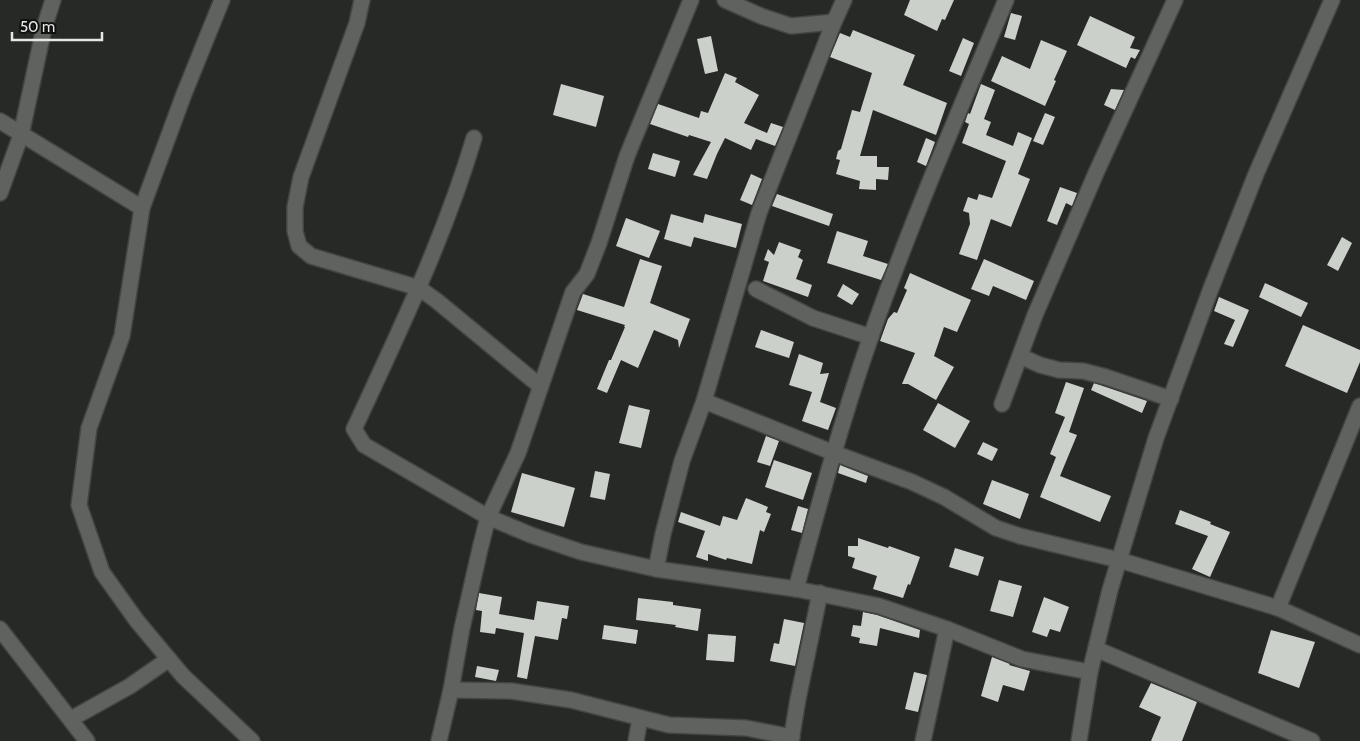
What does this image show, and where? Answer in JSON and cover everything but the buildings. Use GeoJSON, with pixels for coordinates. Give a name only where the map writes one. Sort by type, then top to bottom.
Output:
{"type":"FeatureCollection","features":[{"type":"Feature","properties":{"kind":"street"},"geometry":{"type":"LineString","coordinates":[[0,193],[22,135],[44,28],[53,0]]}},
{"type":"Feature","properties":{"kind":"street"},"geometry":{"type":"LineString","coordinates":[[222,0],[184,94],[142,208],[122,336],[89,428],[79,505],[102,572],[137,621],[183,676],[252,741]]}},
{"type":"Feature","properties":{"kind":"street"},"geometry":{"type":"LineString","coordinates":[[362,0],[357,23],[301,177],[295,207],[295,231],[300,246],[311,256],[419,288],[438,300],[540,386]]}},
{"type":"Feature","properties":{"kind":"street"},"geometry":{"type":"LineString","coordinates":[[439,741],[451,690],[462,628],[488,517],[518,453],[573,292],[587,274],[627,156],[691,0]]}},
{"type":"Feature","properties":{"kind":"street"},"geometry":{"type":"LineString","coordinates":[[725,0],[761,16],[791,26],[834,22]]}},
{"type":"Feature","properties":{"kind":"street"},"geometry":{"type":"LineString","coordinates":[[656,569],[682,461],[704,401],[759,213],[844,0]]}},
{"type":"Feature","properties":{"kind":"street"},"geometry":{"type":"LineString","coordinates":[[796,589],[834,453],[870,338],[939,158],[1006,0]]}},
{"type":"Feature","properties":{"kind":"street"},"geometry":{"type":"LineString","coordinates":[[1002,404],[1035,316],[1096,173],[1175,0]]}},
{"type":"Feature","properties":{"kind":"street"},"geometry":{"type":"LineString","coordinates":[[1079,741],[1090,672],[1110,590],[1156,438],[1210,291],[1256,174],[1332,0]]}},
{"type":"Feature","properties":{"kind":"street"},"geometry":{"type":"LineString","coordinates":[[0,121],[142,208]]}},
{"type":"Feature","properties":{"kind":"street"},"geometry":{"type":"LineString","coordinates":[[474,138],[462,177],[419,288],[354,429],[364,445],[488,517],[531,535],[581,552],[656,569],[796,589],[879,606],[947,629],[1022,659],[1090,672]]}},
{"type":"Feature","properties":{"kind":"street"},"geometry":{"type":"LineString","coordinates":[[756,288],[813,318],[870,338]]}},
{"type":"Feature","properties":{"kind":"street"},"geometry":{"type":"LineString","coordinates":[[1020,356],[1040,365],[1059,370],[1083,371],[1106,377],[1171,399]]}},
{"type":"Feature","properties":{"kind":"street"},"geometry":{"type":"LineString","coordinates":[[704,401],[912,482],[944,497],[996,528],[1020,536],[1119,560],[1278,608],[1360,645]]}},
{"type":"Feature","properties":{"kind":"street"},"geometry":{"type":"LineString","coordinates":[[1278,608],[1360,406]]}},
{"type":"Feature","properties":{"kind":"street"},"geometry":{"type":"LineString","coordinates":[[451,690],[511,691],[570,700],[669,725],[746,728],[792,739],[798,699],[820,593]]}},
{"type":"Feature","properties":{"kind":"street"},"geometry":{"type":"LineString","coordinates":[[0,629],[87,741]]}},
{"type":"Feature","properties":{"kind":"street"},"geometry":{"type":"LineString","coordinates":[[923,741],[947,629]]}},
{"type":"Feature","properties":{"kind":"street"},"geometry":{"type":"LineString","coordinates":[[1096,649],[1312,741]]}},
{"type":"Feature","properties":{"kind":"street"},"geometry":{"type":"LineString","coordinates":[[71,719],[130,686],[169,659]]}},
{"type":"Feature","properties":{"kind":"street"},"geometry":{"type":"LineString","coordinates":[[636,741],[640,718]]}}]}
